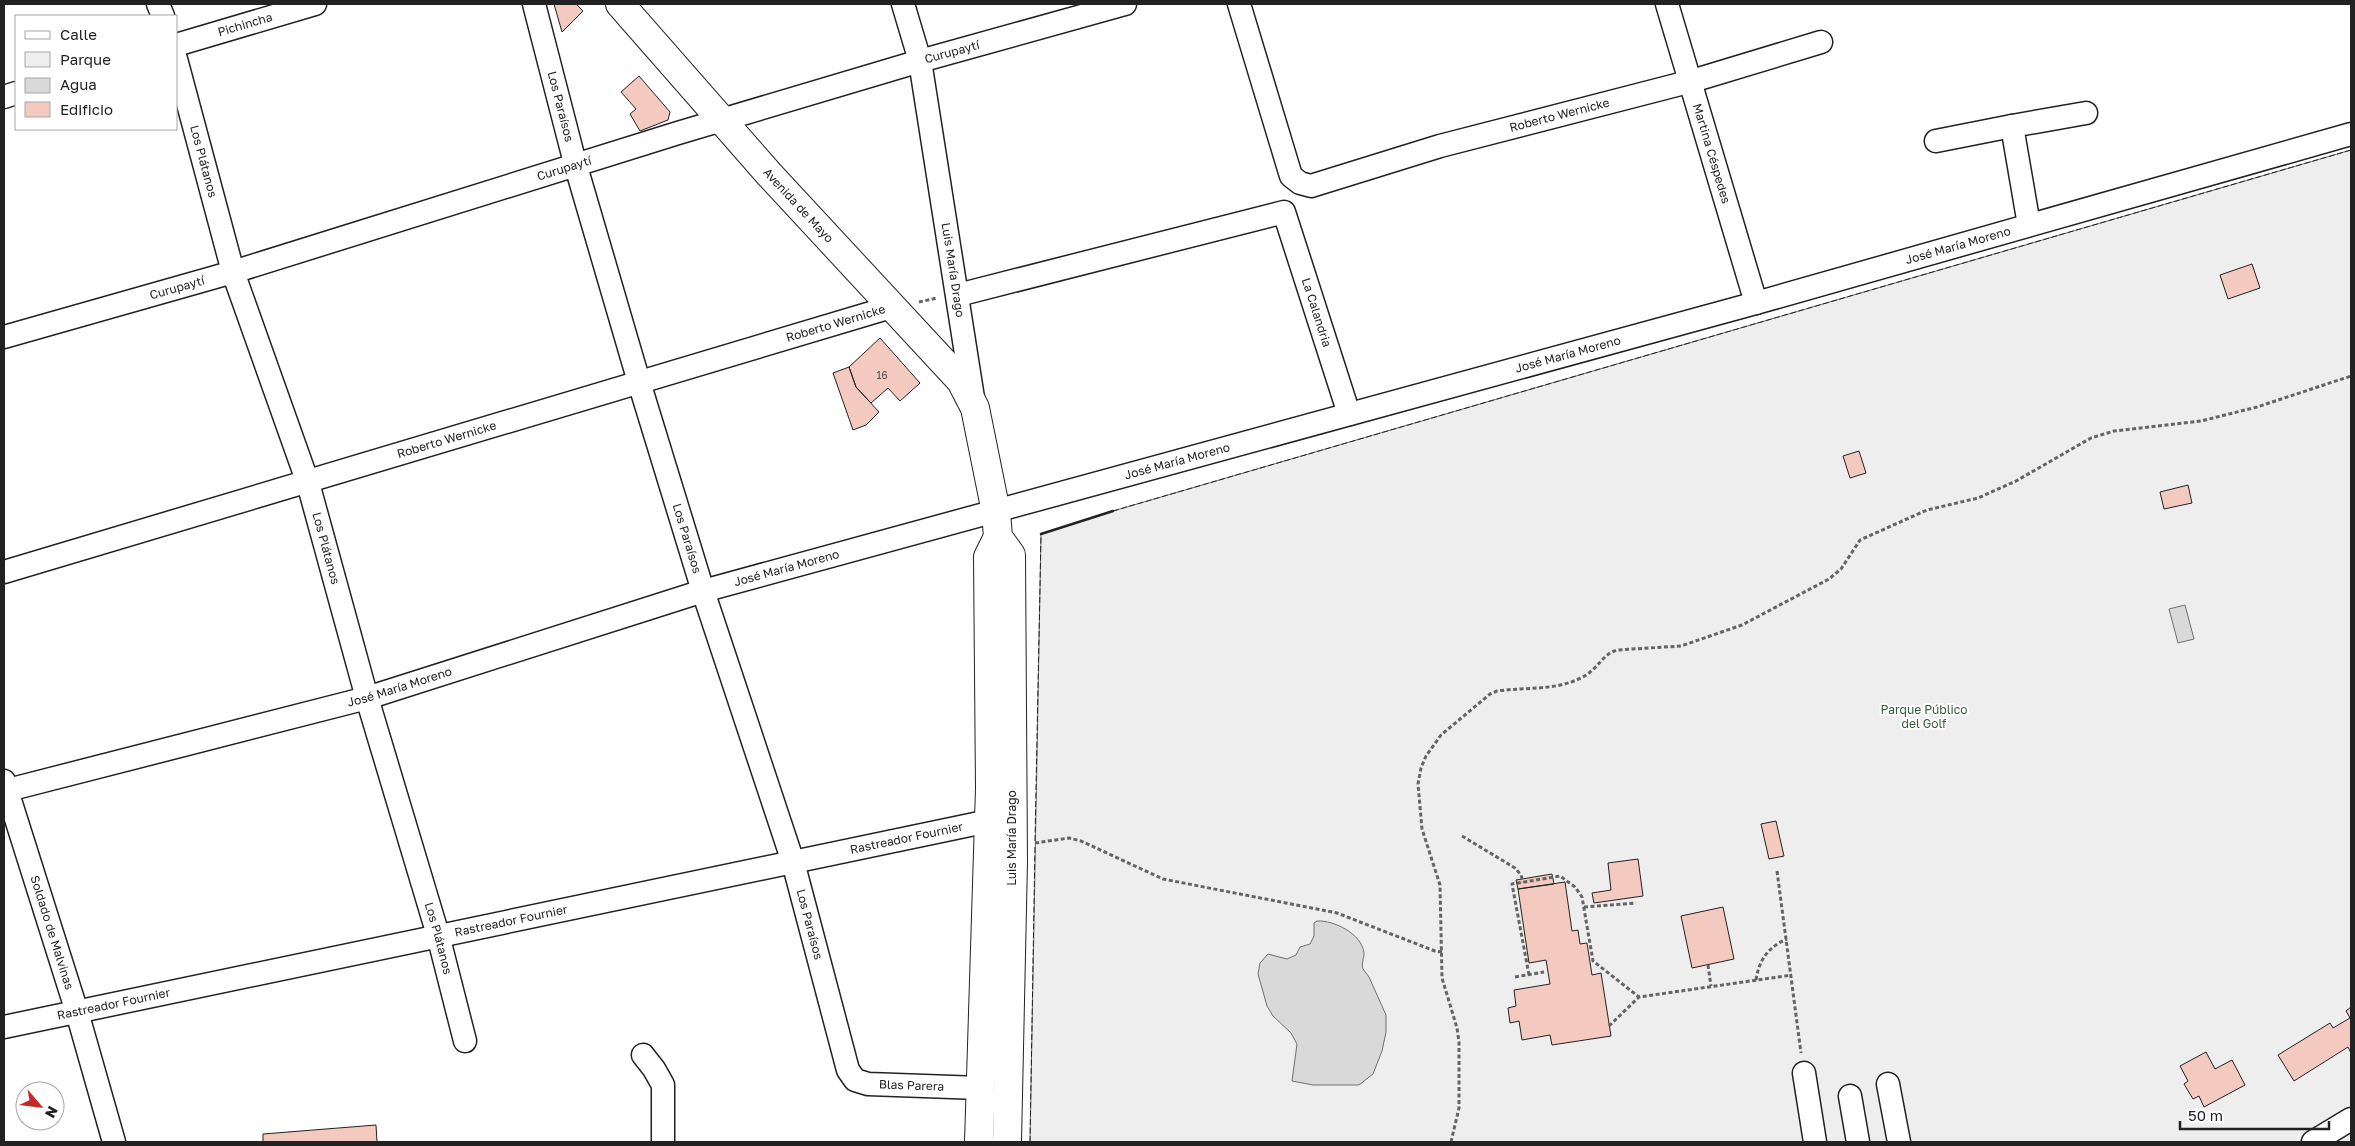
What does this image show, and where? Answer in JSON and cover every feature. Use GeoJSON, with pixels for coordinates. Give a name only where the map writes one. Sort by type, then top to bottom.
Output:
{"type":"FeatureCollection","features":[{"type":"Feature","properties":{"kind":"main road","name":"Avenida de Mayo"},"geometry":{"type":"LineString","coordinates":[[620,4],[891,307],[961,381],[975,408]]}},
{"type":"Feature","properties":{"kind":"main road","name":"Luis María Drago"},"geometry":{"type":"LineString","coordinates":[[975,408],[997,525],[1011,555],[1013,860],[1007,1142]]}},
{"type":"Feature","properties":{"kind":"main road","name":"Luis María Drago"},"geometry":{"type":"LineString","coordinates":[[979,1142],[989,821],[988,557],[997,525]]}},
{"type":"Feature","properties":{"kind":"street","name":"Pichincha"},"geometry":{"type":"LineString","coordinates":[[178,44],[315,4]]}},
{"type":"Feature","properties":{"kind":"street","name":"Los Paraísos"},"geometry":{"type":"LineString","coordinates":[[534,4],[575,163],[703,591],[794,862],[848,1070]]}},
{"type":"Feature","properties":{"kind":"street","name":"Luis María Drago"},"geometry":{"type":"LineString","coordinates":[[903,4],[920,61],[975,408]]}},
{"type":"Feature","properties":{"kind":"street","name":"Curupaytí"},"geometry":{"type":"LineString","coordinates":[[4,336],[233,272],[575,163],[920,61],[1125,4]]}},
{"type":"Feature","properties":{"kind":"street","name":"Roberto Wernicke"},"geometry":{"type":"LineString","coordinates":[[1239,4],[1292,176],[1300,183],[1312,186],[1440,146],[1692,82],[1821,42]]}},
{"type":"Feature","properties":{"kind":"street","name":"Martina Céspedes"},"geometry":{"type":"LineString","coordinates":[[1667,4],[1692,82],[1756,303]]}},
{"type":"Feature","properties":{"kind":"street","name":"Los Plátanos"},"geometry":{"type":"LineString","coordinates":[[178,66],[233,272],[308,482],[367,698],[438,935],[465,1041]]}},
{"type":"Feature","properties":{"kind":"street"},"geometry":{"type":"LineString","coordinates":[[1936,141],[2086,113]]}},
{"type":"Feature","properties":{"kind":"street"},"geometry":{"type":"LineString","coordinates":[[2012,126],[2029,225]]}},
{"type":"Feature","properties":{"kind":"street","name":"José María Moreno"},"geometry":{"type":"LineString","coordinates":[[5,788],[367,698],[703,591],[967,518],[997,525],[1348,414],[1756,303],[2351,134]]}},
{"type":"Feature","properties":{"kind":"street","name":"La Calandria"},"geometry":{"type":"LineString","coordinates":[[958,295],[1284,212],[1348,414]]}},
{"type":"Feature","properties":{"kind":"street","name":"Roberto Wernicke"},"geometry":{"type":"LineString","coordinates":[[4,572],[891,307]]}},
{"type":"Feature","properties":{"kind":"street","name":"Soldado de Malvinas"},"geometry":{"type":"LineString","coordinates":[[5,788],[77,1012],[114,1142]]}},
{"type":"Feature","properties":{"kind":"street","name":"Rastreador Fournier"},"geometry":{"type":"LineString","coordinates":[[4,1027],[989,821]]}},
{"type":"Feature","properties":{"kind":"street"},"geometry":{"type":"LineString","coordinates":[[643,1055],[663,1085],[663,1142]]}},
{"type":"Feature","properties":{"kind":"street","name":"Blas Parera"},"geometry":{"type":"LineString","coordinates":[[848,1070],[855,1080],[868,1084],[980,1088]]}},
{"type":"Feature","properties":{"kind":"street"},"geometry":{"type":"LineString","coordinates":[[1804,1073],[1814,1142]]}},
{"type":"Feature","properties":{"kind":"street"},"geometry":{"type":"LineString","coordinates":[[1888,1084],[1899,1142]]}},
{"type":"Feature","properties":{"kind":"street"},"geometry":{"type":"LineString","coordinates":[[1850,1096],[1858,1142]]}},
{"type":"Feature","properties":{"kind":"street"},"geometry":{"type":"LineString","coordinates":[[2313,1142],[2351,1119]]}},
{"type":"Feature","properties":{"kind":"path"},"geometry":{"type":"LineString","coordinates":[[891,307],[958,295]]}},
{"type":"Feature","properties":{"kind":"path"},"geometry":{"type":"LineString","coordinates":[[1451,1142],[1459,1108],[1459,1042],[1457,1028],[1442,978],[1440,885],[1422,829],[1419,776],[1426,756],[1441,735],[1490,694],[1508,690],[1555,687],[1594,672],[1608,653],[1617,650],[1681,646],[1742,625],[1829,579],[1841,569],[1860,540],[1927,510],[1978,498],[2016,481],[2091,438],[2114,431],[2201,421],[2257,407],[2351,376]]}},
{"type":"Feature","properties":{"kind":"path"},"geometry":{"type":"LineString","coordinates":[[1462,836],[1514,868],[1521,875],[1523,882]]}},
{"type":"Feature","properties":{"kind":"path"},"geometry":{"type":"LineString","coordinates":[[1040,843],[1069,838],[1081,841],[1163,879],[1337,913],[1435,952],[1442,952]]}},
{"type":"Feature","properties":{"kind":"path"},"geometry":{"type":"LineString","coordinates":[[1778,871],[1804,1073]]}},
{"type":"Feature","properties":{"kind":"path"},"geometry":{"type":"LineString","coordinates":[[1529,975],[1512,884],[1560,876],[1580,892],[1593,961],[1639,997]]}},
{"type":"Feature","properties":{"kind":"path"},"geometry":{"type":"LineString","coordinates":[[1584,907],[1636,903]]}},
{"type":"Feature","properties":{"kind":"path"},"geometry":{"type":"LineString","coordinates":[[1756,980],[1758,970],[1768,951],[1786,939]]}},
{"type":"Feature","properties":{"kind":"path"},"geometry":{"type":"LineString","coordinates":[[1708,965],[1711,986]]}},
{"type":"Feature","properties":{"kind":"path"},"geometry":{"type":"LineString","coordinates":[[1515,978],[1544,972]]}},
{"type":"Feature","properties":{"kind":"path"},"geometry":{"type":"LineString","coordinates":[[1610,1026],[1639,997],[1792,976]]}},
{"type":"Feature","properties":{"kind":"green space","name":"Parque Público del Golf"},"geometry":{"type":"Polygon","coordinates":[[[2351,150],[2351,1142],[1030,1142],[1041,534],[1113,511],[2351,150]]]}},
{"type":"Feature","properties":{"kind":"water"},"geometry":{"type":"Polygon","coordinates":[[[2185,605],[2194,639],[2178,643],[2169,609],[2185,605]]]}},
{"type":"Feature","properties":{"kind":"water"},"geometry":{"type":"Polygon","coordinates":[[[1324,921],[1339,926],[1353,934],[1358,940],[1364,953],[1363,969],[1369,977],[1386,1015],[1386,1032],[1382,1051],[1373,1074],[1359,1085],[1313,1085],[1292,1081],[1297,1044],[1291,1033],[1273,1016],[1267,1006],[1258,974],[1260,963],[1268,954],[1287,959],[1296,955],[1300,947],[1310,944],[1314,936],[1314,923],[1324,921]]]}},
{"type":"Feature","properties":{"kind":"building"},"geometry":{"type":"Polygon","coordinates":[[[554,4],[576,4],[583,11],[562,32],[554,4]]]}},
{"type":"Feature","properties":{"kind":"building"},"geometry":{"type":"Polygon","coordinates":[[[639,76],[670,112],[668,120],[640,131],[630,114],[636,109],[621,92],[639,76]]]}},
{"type":"Feature","properties":{"kind":"building"},"geometry":{"type":"Polygon","coordinates":[[[2252,264],[2260,288],[2228,299],[2220,275],[2252,264]]]}},
{"type":"Feature","properties":{"kind":"building"},"geometry":{"type":"Polygon","coordinates":[[[880,338],[920,383],[900,401],[888,388],[871,403],[856,387],[849,367],[880,338]]]}},
{"type":"Feature","properties":{"kind":"building"},"geometry":{"type":"Polygon","coordinates":[[[849,367],[856,387],[879,412],[866,425],[853,430],[833,373],[849,367]]]}},
{"type":"Feature","properties":{"kind":"building"},"geometry":{"type":"Polygon","coordinates":[[[1859,451],[1866,473],[1850,478],[1843,456],[1859,451]]]}},
{"type":"Feature","properties":{"kind":"building"},"geometry":{"type":"Polygon","coordinates":[[[2188,485],[2192,503],[2164,509],[2160,492],[2188,485]]]}},
{"type":"Feature","properties":{"kind":"building"},"geometry":{"type":"Polygon","coordinates":[[[1776,821],[1784,856],[1769,859],[1761,824],[1776,821]]]}},
{"type":"Feature","properties":{"kind":"building"},"geometry":{"type":"Polygon","coordinates":[[[1638,859],[1643,896],[1594,903],[1592,893],[1611,890],[1608,863],[1638,859]]]}},
{"type":"Feature","properties":{"kind":"building"},"geometry":{"type":"Polygon","coordinates":[[[1552,874],[1554,884],[1518,889],[1516,880],[1552,874]]]}},
{"type":"Feature","properties":{"kind":"building"},"geometry":{"type":"Polygon","coordinates":[[[1565,882],[1572,931],[1578,930],[1580,944],[1587,943],[1592,975],[1601,973],[1611,1036],[1552,1045],[1550,1035],[1522,1040],[1519,1021],[1510,1023],[1508,1008],[1516,1006],[1514,990],[1550,984],[1546,960],[1529,963],[1518,889],[1565,882]]]}},
{"type":"Feature","properties":{"kind":"building"},"geometry":{"type":"Polygon","coordinates":[[[1723,907],[1734,959],[1692,968],[1681,916],[1723,907]]]}},
{"type":"Feature","properties":{"kind":"building"},"geometry":{"type":"Polygon","coordinates":[[[2351,1007],[2351,1053],[2348,1047],[2294,1081],[2278,1055],[2330,1023],[2333,1028],[2350,1018],[2346,1011],[2351,1007]]]}},
{"type":"Feature","properties":{"kind":"building"},"geometry":{"type":"Polygon","coordinates":[[[2206,1052],[2215,1069],[2232,1060],[2245,1085],[2204,1107],[2199,1096],[2193,1099],[2184,1084],[2188,1081],[2180,1066],[2206,1052]]]}},
{"type":"Feature","properties":{"kind":"building"},"geometry":{"type":"Polygon","coordinates":[[[376,1125],[377,1142],[263,1142],[263,1134],[376,1125]]]}},
{"type":"Feature","properties":{"kind":"fence"},"geometry":{"type":"LineString","coordinates":[[1113,511],[2351,150]]}},
{"type":"Feature","properties":{"kind":"fence"},"geometry":{"type":"LineString","coordinates":[[1035,841],[1041,534]]}},
{"type":"Feature","properties":{"kind":"fence"},"geometry":{"type":"LineString","coordinates":[[1030,1142],[1035,846]]}},
{"type":"Feature","properties":{"kind":"wall"},"geometry":{"type":"LineString","coordinates":[[1041,534],[1113,511]]}}]}
